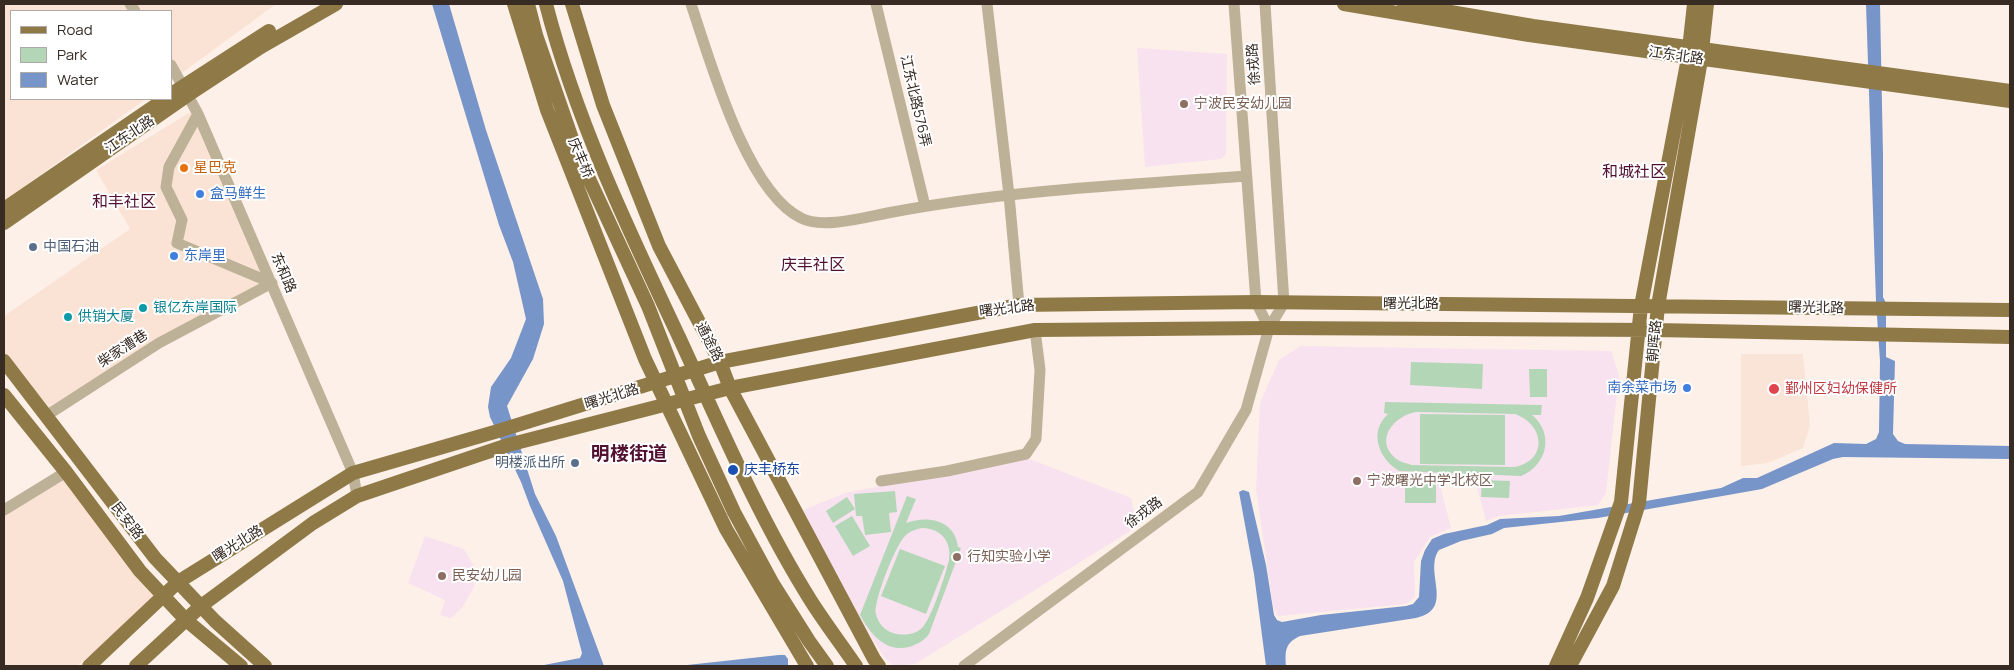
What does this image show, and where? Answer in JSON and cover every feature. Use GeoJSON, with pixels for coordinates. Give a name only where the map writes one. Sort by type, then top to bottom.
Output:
{"type":"FeatureCollection","features":[{"type":"Feature","properties":{"kind":"main road","name":"江东北路"},"geometry":{"type":"LineString","coordinates":[[4,223],[255,39],[317,4]]}},
{"type":"Feature","properties":{"kind":"main road","name":"江东北路"},"geometry":{"type":"LineString","coordinates":[[172,94],[186,90],[305,20],[336,4]]}},
{"type":"Feature","properties":{"kind":"main road"},"geometry":{"type":"LineString","coordinates":[[514,4],[547,110],[645,358],[666,406],[726,529],[807,666]]}},
{"type":"Feature","properties":{"kind":"main road","name":"庆丰桥"},"geometry":{"type":"LineString","coordinates":[[528,4],[536,35],[576,153],[648,306],[676,376]]}},
{"type":"Feature","properties":{"kind":"main road","name":"庆丰桥"},"geometry":{"type":"LineString","coordinates":[[546,4],[580,109],[609,184],[661,300]]}},
{"type":"Feature","properties":{"kind":"main road","name":"通途路"},"geometry":{"type":"LineString","coordinates":[[572,4],[604,105],[659,246],[720,362],[730,388],[874,659],[880,666]]}},
{"type":"Feature","properties":{"kind":"main road","name":"江东北路"},"geometry":{"type":"LineString","coordinates":[[1344,4],[1455,13]]}},
{"type":"Feature","properties":{"kind":"main road","name":"江东北路"},"geometry":{"type":"LineString","coordinates":[[1404,4],[1870,83],[1898,81],[2010,91]]}},
{"type":"Feature","properties":{"kind":"main road","name":"朝晖路"},"geometry":{"type":"LineString","coordinates":[[1570,666],[1613,586],[1637,508],[1658,306],[1695,53],[1694,4]]}},
{"type":"Feature","properties":{"kind":"main road","name":"朝晖路"},"geometry":{"type":"LineString","coordinates":[[1556,666],[1588,598],[1622,502],[1641,306],[1707,4]]}},
{"type":"Feature","properties":{"kind":"main road","name":"江东北路"},"geometry":{"type":"LineString","coordinates":[[1695,53],[1862,70],[1898,81],[2010,101]]}},
{"type":"Feature","properties":{"kind":"main road","name":"江东北路"},"geometry":{"type":"LineString","coordinates":[[4,209],[164,100]]}},
{"type":"Feature","properties":{"kind":"main road","name":"通途路"},"geometry":{"type":"LineString","coordinates":[[661,300],[765,519],[811,600],[856,666]]}},
{"type":"Feature","properties":{"kind":"main road","name":"曙光北路"},"geometry":{"type":"LineString","coordinates":[[89,666],[178,582],[304,502],[353,474],[522,424],[720,362],[1018,305],[1256,302],[2010,310]]}},
{"type":"Feature","properties":{"kind":"main road","name":"曙光北路"},"geometry":{"type":"LineString","coordinates":[[136,666],[201,606],[313,523],[357,496],[508,444],[666,406],[730,388],[1035,330],[1269,328],[1656,330],[2010,337]]}},
{"type":"Feature","properties":{"kind":"main road","name":"民安路"},"geometry":{"type":"LineString","coordinates":[[4,361],[155,558],[201,606],[265,666]]}},
{"type":"Feature","properties":{"kind":"main road"},"geometry":{"type":"LineString","coordinates":[[676,376],[699,436],[734,512],[774,584],[827,666]]}},
{"type":"Feature","properties":{"kind":"main road","name":"民安路"},"geometry":{"type":"LineString","coordinates":[[4,395],[66,472],[140,571],[186,620],[241,666]]}},
{"type":"Feature","properties":{"kind":"street"},"geometry":{"type":"LineString","coordinates":[[691,4],[724,101],[758,175],[776,200],[801,218],[836,223],[925,206],[1009,195],[1246,176]]}},
{"type":"Feature","properties":{"kind":"street","name":"江东北路576弄"},"geometry":{"type":"LineString","coordinates":[[876,4],[925,206]]}},
{"type":"Feature","properties":{"kind":"street"},"geometry":{"type":"LineString","coordinates":[[987,4],[1009,195],[1018,305]]}},
{"type":"Feature","properties":{"kind":"street","name":"徐戎路"},"geometry":{"type":"LineString","coordinates":[[1234,4],[1256,302],[1269,328]]}},
{"type":"Feature","properties":{"kind":"street","name":"徐戎路"},"geometry":{"type":"LineString","coordinates":[[964,666],[1198,492],[1246,410],[1269,328],[1284,303],[1265,4]]}},
{"type":"Feature","properties":{"kind":"street","name":"东和路"},"geometry":{"type":"LineString","coordinates":[[172,67],[198,114],[272,283],[353,474],[357,496]]}},
{"type":"Feature","properties":{"kind":"street"},"geometry":{"type":"LineString","coordinates":[[198,114],[169,167],[166,187],[182,220],[177,243],[272,283]]}},
{"type":"Feature","properties":{"kind":"street","name":"柴家漕巷"},"geometry":{"type":"LineString","coordinates":[[46,416],[158,344],[272,283]]}},
{"type":"Feature","properties":{"kind":"street"},"geometry":{"type":"LineString","coordinates":[[881,481],[947,471],[1026,454],[1036,439],[1040,370],[1035,330]]}},
{"type":"Feature","properties":{"kind":"street"},"geometry":{"type":"LineString","coordinates":[[4,510],[66,472]]}},
{"type":"Feature","properties":{"kind":"shaded area"},"geometry":{"type":"Polygon","coordinates":[[[4,4],[276,4],[172,80],[172,10],[10,10],[10,100],[145,100],[4,201],[4,4]]]}},
{"type":"Feature","properties":{"kind":"shaded area","name":"宁波民安幼儿园"},"geometry":{"type":"Polygon","coordinates":[[[1137,48],[1227,54],[1226,154],[1221,159],[1145,167],[1137,48]]]}},
{"type":"Feature","properties":{"kind":"shaded area","name":"东岸里"},"geometry":{"type":"Polygon","coordinates":[[[192,111],[268,283],[47,411],[4,355],[4,316],[130,229],[96,170],[192,111]]]}},
{"type":"Feature","properties":{"kind":"shaded area","name":"宁波曙光中学北校区"},"geometry":{"type":"Polygon","coordinates":[[[1300,346],[1611,351],[1619,375],[1606,493],[1598,505],[1499,516],[1486,521],[1474,476],[1440,485],[1451,528],[1430,537],[1414,562],[1415,597],[1406,604],[1278,616],[1273,606],[1256,489],[1260,403],[1279,360],[1300,346]]]}},
{"type":"Feature","properties":{"kind":"shaded area","name":"鄞州区妇幼保健所"},"geometry":{"type":"Polygon","coordinates":[[[1741,354],[1803,354],[1810,425],[1803,448],[1768,463],[1741,466],[1741,354]]]}},
{"type":"Feature","properties":{"kind":"shaded area","name":"行知实验小学"},"geometry":{"type":"Polygon","coordinates":[[[1027,458],[1131,498],[1137,527],[915,664],[894,666],[884,657],[840,586],[799,512],[845,493],[1027,458]]]}},
{"type":"Feature","properties":{"kind":"shaded area"},"geometry":{"type":"Polygon","coordinates":[[[65,477],[158,597],[77,666],[4,666],[4,513],[65,477]]]}},
{"type":"Feature","properties":{"kind":"shaded area","name":"民安幼儿园"},"geometry":{"type":"Polygon","coordinates":[[[425,536],[464,549],[475,568],[474,587],[462,608],[451,618],[440,615],[445,600],[408,583],[425,536]]]}},
{"type":"Feature","properties":{"kind":"green space"},"geometry":{"type":"Polygon","coordinates":[[[1411,362],[1483,364],[1482,389],[1410,385],[1411,362]]]}},
{"type":"Feature","properties":{"kind":"green space"},"geometry":{"type":"Polygon","coordinates":[[[1529,369],[1547,369],[1547,397],[1530,397],[1529,369]]]}},
{"type":"Feature","properties":{"kind":"green space"},"geometry":{"type":"Polygon","coordinates":[[[1385,402],[1542,405],[1541,415],[1532,415],[1539,422],[1543,431],[1545,448],[1537,464],[1521,476],[1399,471],[1386,460],[1378,445],[1378,429],[1388,414],[1384,413],[1385,402]],[[1416,412],[1408,414],[1394,423],[1387,436],[1386,443],[1396,459],[1412,465],[1515,467],[1526,463],[1533,457],[1538,450],[1539,442],[1537,433],[1532,426],[1525,419],[1515,414],[1416,412]]]}},
{"type":"Feature","properties":{"kind":"green space"},"geometry":{"type":"Polygon","coordinates":[[[1420,414],[1505,415],[1505,465],[1420,464],[1420,414]]]}},
{"type":"Feature","properties":{"kind":"green space"},"geometry":{"type":"Polygon","coordinates":[[[1405,477],[1436,477],[1436,503],[1405,503],[1405,477]]]}},
{"type":"Feature","properties":{"kind":"green space"},"geometry":{"type":"Polygon","coordinates":[[[1482,480],[1510,481],[1509,498],[1481,497],[1482,480]]]}},
{"type":"Feature","properties":{"kind":"green space"},"geometry":{"type":"Polygon","coordinates":[[[895,491],[897,512],[889,513],[891,532],[865,535],[862,516],[856,516],[854,494],[895,491]]]}},
{"type":"Feature","properties":{"kind":"green space"},"geometry":{"type":"Polygon","coordinates":[[[907,496],[916,499],[906,523],[931,520],[946,525],[956,538],[958,547],[961,548],[929,634],[922,641],[912,646],[893,647],[879,640],[860,615],[907,496]],[[929,529],[915,530],[905,536],[896,550],[881,586],[876,614],[882,626],[893,633],[908,634],[922,628],[930,616],[942,585],[949,560],[949,547],[940,533],[929,529]]]}},
{"type":"Feature","properties":{"kind":"green space"},"geometry":{"type":"Polygon","coordinates":[[[847,497],[855,509],[833,523],[826,511],[847,497]]]}},
{"type":"Feature","properties":{"kind":"green space"},"geometry":{"type":"Polygon","coordinates":[[[852,516],[870,546],[853,556],[835,526],[852,516]]]}},
{"type":"Feature","properties":{"kind":"green space"},"geometry":{"type":"Polygon","coordinates":[[[900,549],[945,566],[926,614],[881,596],[900,549]]]}},
{"type":"Feature","properties":{"kind":"water"},"geometry":{"type":"Polygon","coordinates":[[[432,4],[449,4],[486,130],[543,299],[544,324],[533,359],[507,406],[535,494],[556,536],[604,666],[539,666],[580,658],[582,653],[563,581],[521,482],[490,417],[488,407],[491,387],[511,358],[526,319],[513,262],[499,225],[432,4]]]}},
{"type":"Feature","properties":{"kind":"water"},"geometry":{"type":"Polygon","coordinates":[[[1866,4],[1880,4],[1883,297],[1886,303],[1886,357],[1895,361],[1893,434],[1898,441],[1905,444],[2010,446],[2010,459],[1843,457],[1833,459],[1762,489],[1598,518],[1504,528],[1492,534],[1461,541],[1439,550],[1435,559],[1434,569],[1437,598],[1434,607],[1428,613],[1416,618],[1300,636],[1291,642],[1287,648],[1286,666],[1266,666],[1254,574],[1239,492],[1243,490],[1249,492],[1266,565],[1274,615],[1277,620],[1282,622],[1321,615],[1413,604],[1419,597],[1421,561],[1425,550],[1432,539],[1444,534],[1487,525],[1500,519],[1559,516],[1721,488],[1743,478],[1757,478],[1834,443],[1866,444],[1876,439],[1879,432],[1880,361],[1876,301],[1866,4]]]}},
{"type":"Feature","properties":{"kind":"water"},"geometry":{"type":"Polygon","coordinates":[[[785,655],[788,659],[788,666],[678,666],[785,655]]]}},
{"type":"Feature","properties":{"kind":"place","name":"宁波民安幼儿园"},"geometry":{"type":"Point","coordinates":[1184,104]}},
{"type":"Feature","properties":{"kind":"place","name":"星巴克"},"geometry":{"type":"Point","coordinates":[184,168]}},
{"type":"Feature","properties":{"kind":"place","name":"盒马鲜生"},"geometry":{"type":"Point","coordinates":[200,194]}},
{"type":"Feature","properties":{"kind":"place","name":"中国石油"},"geometry":{"type":"Point","coordinates":[33,247]}},
{"type":"Feature","properties":{"kind":"place","name":"东岸里"},"geometry":{"type":"Point","coordinates":[174,256]}},
{"type":"Feature","properties":{"kind":"place","name":"银亿东岸国际"},"geometry":{"type":"Point","coordinates":[143,308]}},
{"type":"Feature","properties":{"kind":"place","name":"供销大厦"},"geometry":{"type":"Point","coordinates":[68,317]}},
{"type":"Feature","properties":{"kind":"place","name":"南余菜市场"},"geometry":{"type":"Point","coordinates":[1687,388]}},
{"type":"Feature","properties":{"kind":"place","name":"鄞州区妇幼保健所"},"geometry":{"type":"Point","coordinates":[1774,389]}},
{"type":"Feature","properties":{"kind":"place","name":"明楼派出所"},"geometry":{"type":"Point","coordinates":[575,463]}},
{"type":"Feature","properties":{"kind":"place","name":"庆丰桥东"},"geometry":{"type":"Point","coordinates":[733,470]}},
{"type":"Feature","properties":{"kind":"place","name":"宁波曙光中学北校区"},"geometry":{"type":"Point","coordinates":[1357,481]}},
{"type":"Feature","properties":{"kind":"place","name":"行知实验小学"},"geometry":{"type":"Point","coordinates":[957,557]}},
{"type":"Feature","properties":{"kind":"place","name":"民安幼儿园"},"geometry":{"type":"Point","coordinates":[442,576]}},
{"type":"Feature","properties":{"kind":"district","name":"和城社区"},"geometry":{"type":"Point","coordinates":[1634,173]}},
{"type":"Feature","properties":{"kind":"district","name":"和丰社区"},"geometry":{"type":"Point","coordinates":[124,203]}},
{"type":"Feature","properties":{"kind":"district","name":"庆丰社区"},"geometry":{"type":"Point","coordinates":[813,266]}},
{"type":"Feature","properties":{"kind":"district","name":"明楼街道"},"geometry":{"type":"Point","coordinates":[629,455]}}]}
